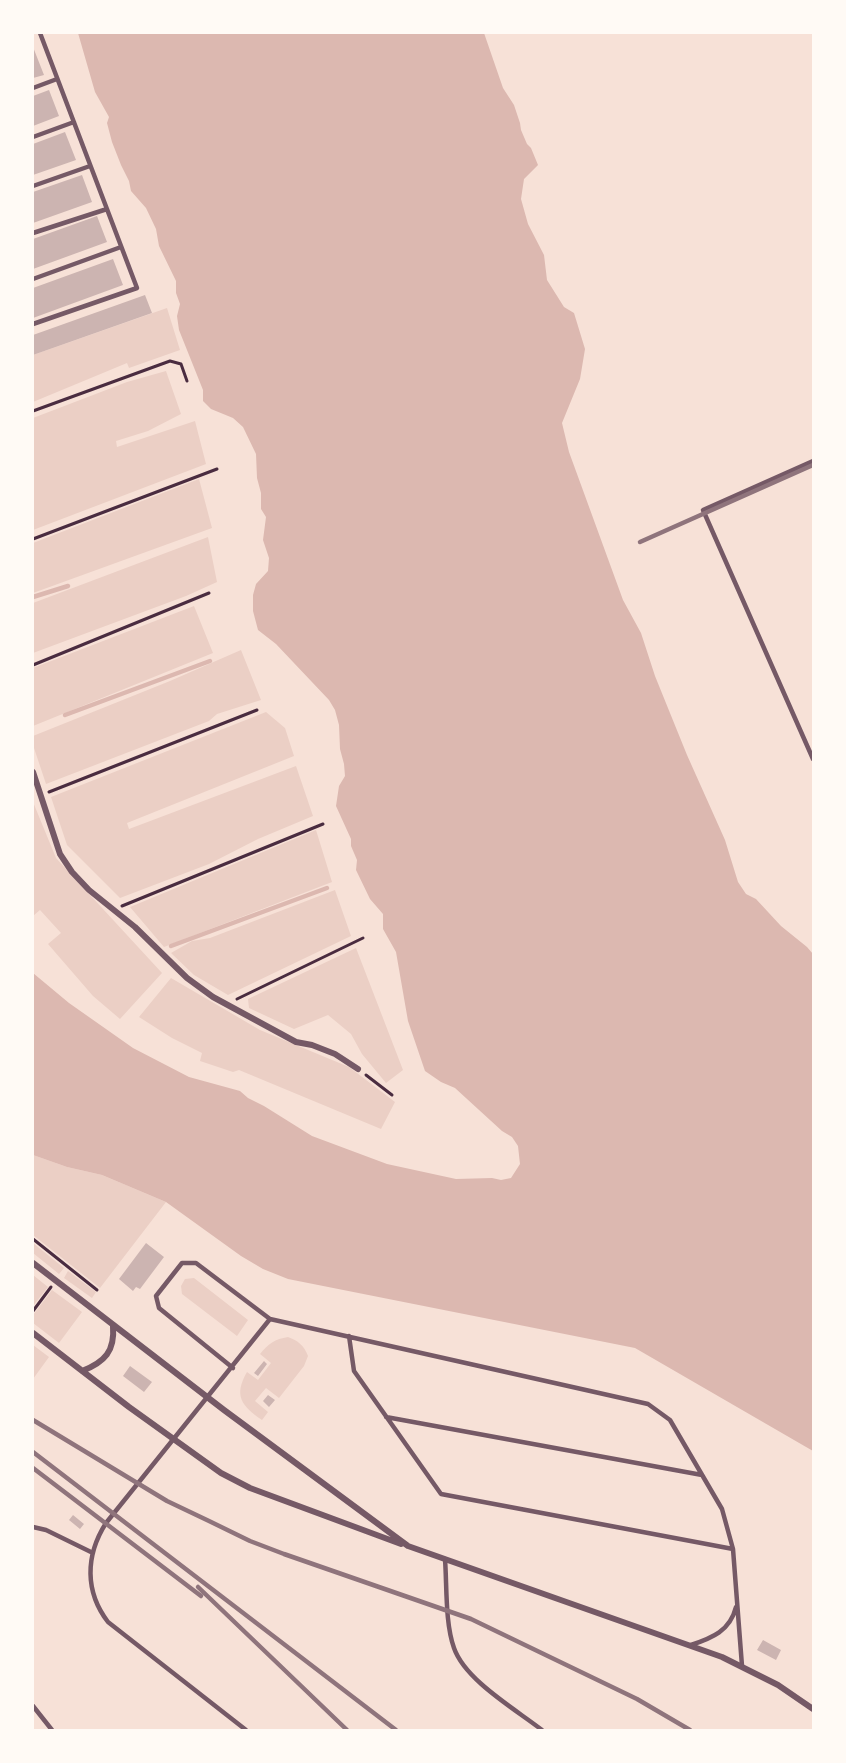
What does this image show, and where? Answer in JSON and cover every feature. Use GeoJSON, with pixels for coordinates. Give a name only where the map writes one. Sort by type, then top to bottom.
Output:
{"type":"FeatureCollection","features":[{"type":"Feature","properties":{"kind":"street"},"geometry":{"type":"LineString","coordinates":[[33,772],[60,854],[72,872],[89,890],[135,927],[187,978],[226,1004],[296,1042],[312,1045],[335,1054],[358,1069]]}},
{"type":"Feature","properties":{"kind":"street"},"geometry":{"type":"LineString","coordinates":[[33,1263],[208,1398],[408,1546]]}},
{"type":"Feature","properties":{"kind":"street"},"geometry":{"type":"LineString","coordinates":[[82,1371],[96,1366],[110,1351],[113,1345],[113,1326]]}},
{"type":"Feature","properties":{"kind":"street"},"geometry":{"type":"LineString","coordinates":[[33,1333],[174,1440],[221,1473],[250,1488],[691,1645],[742,1666],[777,1685],[813,1709]]}},
{"type":"Feature","properties":{"kind":"lane"},"geometry":{"type":"LineString","coordinates":[[33,38],[40,34],[137,288],[33,324]]}},
{"type":"Feature","properties":{"kind":"lane"},"geometry":{"type":"LineString","coordinates":[[33,88],[57,79]]}},
{"type":"Feature","properties":{"kind":"lane"},"geometry":{"type":"LineString","coordinates":[[33,137],[74,122]]}},
{"type":"Feature","properties":{"kind":"lane"},"geometry":{"type":"LineString","coordinates":[[33,186],[90,166]]}},
{"type":"Feature","properties":{"kind":"lane"},"geometry":{"type":"LineString","coordinates":[[33,234],[107,209]]}},
{"type":"Feature","properties":{"kind":"lane"},"geometry":{"type":"LineString","coordinates":[[33,279],[121,247]]}},
{"type":"Feature","properties":{"kind":"lane"},"geometry":{"type":"LineString","coordinates":[[813,461],[703,510],[813,759]]}},
{"type":"Feature","properties":{"kind":"lane"},"geometry":{"type":"LineString","coordinates":[[233,1368],[159,1308],[156,1296],[182,1263],[196,1263],[270,1319],[648,1404],[670,1420],[722,1509],[733,1549],[742,1666]]}},
{"type":"Feature","properties":{"kind":"lane"},"geometry":{"type":"LineString","coordinates":[[246,1730],[108,1622],[100,1612],[92,1593],[89,1573],[93,1553],[106,1523],[233,1368],[270,1319]]}},
{"type":"Feature","properties":{"kind":"lane"},"geometry":{"type":"LineString","coordinates":[[349,1336],[354,1371],[441,1494],[733,1549]]}},
{"type":"Feature","properties":{"kind":"lane"},"geometry":{"type":"LineString","coordinates":[[386,1417],[702,1475]]}},
{"type":"Feature","properties":{"kind":"lane"},"geometry":{"type":"LineString","coordinates":[[33,1527],[46,1530],[93,1553]]}},
{"type":"Feature","properties":{"kind":"lane"},"geometry":{"type":"LineString","coordinates":[[445,1559],[451,1638],[462,1665],[479,1682],[542,1730]]}},
{"type":"Feature","properties":{"kind":"lane"},"geometry":{"type":"LineString","coordinates":[[691,1645],[708,1640],[720,1633],[730,1622],[737,1602]]}},
{"type":"Feature","properties":{"kind":"lane"},"geometry":{"type":"LineString","coordinates":[[33,1706],[52,1730]]}},
{"type":"Feature","properties":{"kind":"path"},"geometry":{"type":"LineString","coordinates":[[33,411],[170,361],[181,364],[187,381]]}},
{"type":"Feature","properties":{"kind":"path"},"geometry":{"type":"LineString","coordinates":[[33,539],[217,469]]}},
{"type":"Feature","properties":{"kind":"path"},"geometry":{"type":"LineString","coordinates":[[33,665],[209,593]]}},
{"type":"Feature","properties":{"kind":"path"},"geometry":{"type":"LineString","coordinates":[[41,795],[257,710]]}},
{"type":"Feature","properties":{"kind":"path"},"geometry":{"type":"LineString","coordinates":[[114,911],[127,903],[323,824]]}},
{"type":"Feature","properties":{"kind":"path"},"geometry":{"type":"LineString","coordinates":[[226,1004],[363,938]]}},
{"type":"Feature","properties":{"kind":"path"},"geometry":{"type":"LineString","coordinates":[[358,1069],[392,1095]]}},
{"type":"Feature","properties":{"kind":"path"},"geometry":{"type":"LineString","coordinates":[[33,1239],[97,1290]]}},
{"type":"Feature","properties":{"kind":"shaded area"},"geometry":{"type":"Polygon","coordinates":[[[78,33],[484,33],[503,88],[514,105],[521,130],[538,165],[524,179],[521,199],[528,224],[544,255],[547,280],[564,307],[574,313],[585,349],[580,379],[562,423],[569,452],[623,600],[641,633],[655,676],[687,755],[725,840],[738,882],[746,894],[756,899],[781,926],[813,954],[813,1451],[635,1348],[288,1279],[263,1269],[241,1256],[166,1202],[102,1175],[67,1167],[33,1155],[33,973],[69,1003],[133,1048],[189,1077],[240,1091],[312,1136],[387,1164],[456,1179],[501,1180],[511,1178],[520,1164],[518,1146],[512,1137],[502,1131],[455,1088],[425,1071],[408,1021],[396,952],[383,929],[383,914],[370,899],[356,870],[357,860],[351,846],[351,839],[336,806],[339,786],[345,776],[335,710],[329,700],[276,644],[258,630],[253,611],[253,595],[256,584],[268,571],[269,558],[263,540],[266,517],[261,509],[256,454],[243,427],[233,418],[211,409],[203,401],[203,390],[179,330],[177,316],[180,304],[176,293],[176,281],[159,246],[156,229],[146,208],[131,191],[112,142],[107,123],[109,117],[95,92],[78,33]]]}},
{"type":"Feature","properties":{"kind":"shaded area"},"geometry":{"type":"Polygon","coordinates":[[[167,308],[180,350],[129,368],[127,363],[33,402],[33,355],[167,308]]]}},
{"type":"Feature","properties":{"kind":"shaded area"},"geometry":{"type":"Polygon","coordinates":[[[166,371],[181,414],[148,431],[116,441],[117,447],[195,421],[206,464],[33,530],[33,418],[127,382],[166,371]]]}},
{"type":"Feature","properties":{"kind":"shaded area"},"geometry":{"type":"Polygon","coordinates":[[[199,479],[212,528],[33,593],[33,543],[199,479]]]}},
{"type":"Feature","properties":{"kind":"shaded area"},"geometry":{"type":"Polygon","coordinates":[[[208,537],[217,582],[186,596],[33,653],[33,603],[208,537]]]}},
{"type":"Feature","properties":{"kind":"shaded area"},"geometry":{"type":"Polygon","coordinates":[[[194,606],[213,653],[33,726],[33,668],[194,606]]]}},
{"type":"Feature","properties":{"kind":"shaded area"},"geometry":{"type":"Polygon","coordinates":[[[241,650],[261,700],[217,714],[209,721],[46,784],[33,745],[33,736],[241,650]]]}},
{"type":"Feature","properties":{"kind":"shaded area"},"geometry":{"type":"Polygon","coordinates":[[[266,712],[285,728],[294,756],[127,823],[129,829],[296,766],[313,816],[258,839],[209,864],[120,898],[67,845],[51,797],[266,712]]]}},
{"type":"Feature","properties":{"kind":"shaded area"},"geometry":{"type":"Polygon","coordinates":[[[33,802],[56,858],[162,973],[120,1019],[93,996],[48,944],[61,933],[40,910],[33,916],[33,802]]]}},
{"type":"Feature","properties":{"kind":"shaded area"},"geometry":{"type":"Polygon","coordinates":[[[316,830],[332,882],[164,947],[130,907],[316,830]]]}},
{"type":"Feature","properties":{"kind":"shaded area"},"geometry":{"type":"Polygon","coordinates":[[[335,890],[351,936],[228,995],[194,975],[171,953],[192,941],[210,938],[335,890]]]}},
{"type":"Feature","properties":{"kind":"shaded area"},"geometry":{"type":"Polygon","coordinates":[[[356,948],[403,1070],[386,1083],[362,1054],[351,1034],[328,1015],[294,1029],[249,1008],[248,999],[356,948]]]}},
{"type":"Feature","properties":{"kind":"shaded area"},"geometry":{"type":"Polygon","coordinates":[[[171,978],[260,1030],[349,1067],[395,1102],[381,1129],[239,1070],[233,1072],[200,1061],[202,1053],[172,1038],[139,1017],[171,978]]]}},
{"type":"Feature","properties":{"kind":"shaded area"},"geometry":{"type":"Polygon","coordinates":[[[33,1155],[67,1167],[102,1175],[166,1202],[100,1288],[33,1235],[33,1155]]]}},
{"type":"Feature","properties":{"kind":"shaded area"},"geometry":{"type":"Polygon","coordinates":[[[33,1243],[64,1268],[59,1274],[33,1253],[33,1243]]]}},
{"type":"Feature","properties":{"kind":"shaded area"},"geometry":{"type":"Polygon","coordinates":[[[68,1271],[96,1292],[92,1298],[64,1278],[68,1271]]]}},
{"type":"Feature","properties":{"kind":"shaded area"},"geometry":{"type":"Polygon","coordinates":[[[33,1275],[48,1287],[33,1306],[33,1275]]]}},
{"type":"Feature","properties":{"kind":"shaded area"},"geometry":{"type":"Polygon","coordinates":[[[194,1278],[248,1320],[237,1336],[182,1294],[181,1286],[185,1279],[194,1278]]]}},
{"type":"Feature","properties":{"kind":"shaded area"},"geometry":{"type":"Polygon","coordinates":[[[52,1290],[82,1312],[59,1343],[33,1323],[33,1315],[52,1290]]]}},
{"type":"Feature","properties":{"kind":"shaded area"},"geometry":{"type":"Polygon","coordinates":[[[288,1337],[300,1344],[308,1356],[304,1366],[279,1398],[266,1388],[255,1401],[268,1412],[262,1420],[249,1410],[242,1400],[240,1394],[243,1380],[247,1372],[258,1380],[271,1363],[260,1354],[272,1342],[288,1337]]]}},
{"type":"Feature","properties":{"kind":"shaded area"},"geometry":{"type":"Polygon","coordinates":[[[33,1345],[49,1357],[33,1379],[33,1345]]]}},
{"type":"Feature","properties":{"kind":"building"},"geometry":{"type":"Polygon","coordinates":[[[33,47],[44,75],[33,78],[33,47]]]}},
{"type":"Feature","properties":{"kind":"building"},"geometry":{"type":"Polygon","coordinates":[[[49,90],[59,116],[33,126],[33,96],[49,90]]]}},
{"type":"Feature","properties":{"kind":"building"},"geometry":{"type":"Polygon","coordinates":[[[65,132],[76,160],[33,175],[33,144],[65,132]]]}},
{"type":"Feature","properties":{"kind":"building"},"geometry":{"type":"Polygon","coordinates":[[[82,175],[92,202],[33,223],[33,192],[82,175]]]}},
{"type":"Feature","properties":{"kind":"building"},"geometry":{"type":"Polygon","coordinates":[[[97,216],[107,242],[33,269],[33,239],[97,216]]]}},
{"type":"Feature","properties":{"kind":"building"},"geometry":{"type":"Polygon","coordinates":[[[113,259],[123,285],[33,318],[33,288],[113,259]]]}},
{"type":"Feature","properties":{"kind":"building"},"geometry":{"type":"Polygon","coordinates":[[[145,295],[152,313],[33,355],[33,335],[145,295]]]}},
{"type":"Feature","properties":{"kind":"building"},"geometry":{"type":"Polygon","coordinates":[[[146,1243],[164,1257],[140,1289],[136,1287],[133,1291],[119,1279],[146,1243]]]}},
{"type":"Feature","properties":{"kind":"building"},"geometry":{"type":"Polygon","coordinates":[[[264,1361],[267,1364],[258,1376],[254,1373],[264,1361]]]}},
{"type":"Feature","properties":{"kind":"building"},"geometry":{"type":"Polygon","coordinates":[[[130,1366],[152,1382],[144,1392],[123,1376],[130,1366]]]}},
{"type":"Feature","properties":{"kind":"building"},"geometry":{"type":"Polygon","coordinates":[[[268,1395],[275,1400],[269,1407],[263,1401],[268,1395]]]}},
{"type":"Feature","properties":{"kind":"building"},"geometry":{"type":"Polygon","coordinates":[[[73,1515],[84,1524],[80,1529],[69,1520],[73,1515]]]}},
{"type":"Feature","properties":{"kind":"building"},"geometry":{"type":"Polygon","coordinates":[[[763,1640],[781,1650],[776,1660],[757,1650],[763,1640]]]}},
{"type":"Feature","properties":{"kind":"waterway"},"geometry":{"type":"LineString","coordinates":[[33,597],[68,586]]}},
{"type":"Feature","properties":{"kind":"waterway"},"geometry":{"type":"LineString","coordinates":[[65,715],[210,661]]}},
{"type":"Feature","properties":{"kind":"waterway"},"geometry":{"type":"LineString","coordinates":[[171,946],[327,888]]}},
{"type":"Feature","properties":{"kind":"railway"},"geometry":{"type":"LineString","coordinates":[[640,542],[813,465]]}},
{"type":"Feature","properties":{"kind":"railway"},"geometry":{"type":"LineString","coordinates":[[33,1420],[167,1501],[250,1541],[471,1619],[637,1699],[690,1730]]}},
{"type":"Feature","properties":{"kind":"railway"},"geometry":{"type":"LineString","coordinates":[[33,1452],[396,1730]]}},
{"type":"Feature","properties":{"kind":"railway"},"geometry":{"type":"LineString","coordinates":[[33,1468],[201,1596]]}},
{"type":"Feature","properties":{"kind":"railway"},"geometry":{"type":"LineString","coordinates":[[198,1587],[347,1730]]}}]}
